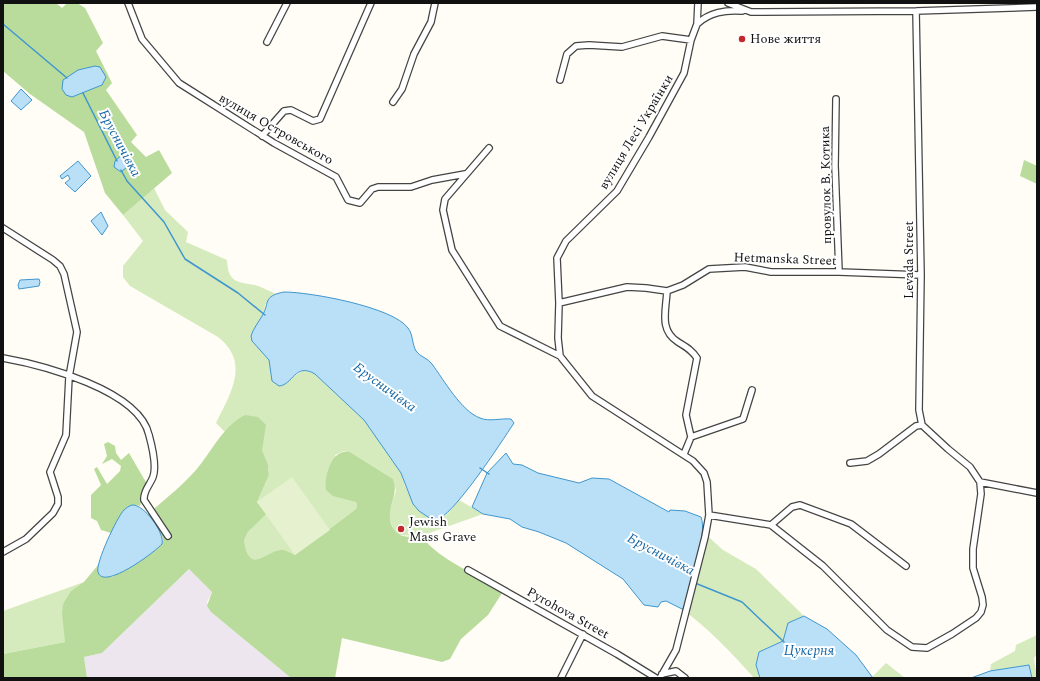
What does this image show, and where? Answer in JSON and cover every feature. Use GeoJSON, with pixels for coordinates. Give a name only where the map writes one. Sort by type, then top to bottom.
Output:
{"type":"FeatureCollection","features":[{"type":"Feature","properties":{"kind":"street","name":"вулиця Островського"},"geometry":{"type":"LineString","coordinates":[[128,3],[142,39],[179,83],[262,136],[336,177],[348,200],[360,203],[372,189],[378,187],[411,187],[432,180],[465,174]]}},
{"type":"Feature","properties":{"kind":"street"},"geometry":{"type":"LineString","coordinates":[[267,42],[287,3]]}},
{"type":"Feature","properties":{"kind":"street"},"geometry":{"type":"LineString","coordinates":[[262,136],[284,111],[291,110],[313,121],[320,119],[371,3]]}},
{"type":"Feature","properties":{"kind":"street"},"geometry":{"type":"LineString","coordinates":[[393,102],[402,89],[414,54],[432,22],[435,3]]}},
{"type":"Feature","properties":{"kind":"street","name":"вулиця Лесі Українки"},"geometry":{"type":"LineString","coordinates":[[560,356],[558,338],[559,303],[557,258],[566,241],[617,191],[684,73],[691,40],[697,24],[698,3]]}},
{"type":"Feature","properties":{"kind":"street"},"geometry":{"type":"LineString","coordinates":[[728,3],[751,12]]}},
{"type":"Feature","properties":{"kind":"street"},"geometry":{"type":"LineString","coordinates":[[697,24],[707,17],[724,11],[916,11],[1037,7]]}},
{"type":"Feature","properties":{"kind":"street","name":"Levada Street"},"geometry":{"type":"LineString","coordinates":[[916,11],[921,275],[918,410],[922,424]]}},
{"type":"Feature","properties":{"kind":"street"},"geometry":{"type":"LineString","coordinates":[[560,80],[567,54],[576,46],[589,45],[622,47],[662,36],[691,40]]}},
{"type":"Feature","properties":{"kind":"street","name":"провулок В. Котика"},"geometry":{"type":"LineString","coordinates":[[836,99],[835,166],[839,272]]}},
{"type":"Feature","properties":{"kind":"street"},"geometry":{"type":"LineString","coordinates":[[489,148],[445,199],[443,210],[452,250],[500,326],[560,356],[592,396],[684,454],[704,473],[707,482],[709,515],[685,618],[676,650],[661,676]]}},
{"type":"Feature","properties":{"kind":"street"},"geometry":{"type":"LineString","coordinates":[[3,228],[54,260],[62,270],[67,283],[77,332],[69,376],[66,434],[50,472],[59,501],[57,508],[26,539],[3,552]]}},
{"type":"Feature","properties":{"kind":"street","name":"Hetmanska Street"},"geometry":{"type":"LineString","coordinates":[[667,291],[683,285],[709,269],[745,266],[771,272],[839,272],[921,275]]}},
{"type":"Feature","properties":{"kind":"street"},"geometry":{"type":"LineString","coordinates":[[559,303],[627,287],[667,291],[666,331],[670,336],[692,350],[697,358],[686,415],[691,437],[684,454]]}},
{"type":"Feature","properties":{"kind":"street"},"geometry":{"type":"LineString","coordinates":[[3,358],[44,366],[120,398],[132,407],[149,434],[154,471],[153,477],[145,492],[144,500],[168,536]]}},
{"type":"Feature","properties":{"kind":"street"},"geometry":{"type":"LineString","coordinates":[[691,437],[743,419],[752,390]]}},
{"type":"Feature","properties":{"kind":"street"},"geometry":{"type":"LineString","coordinates":[[709,515],[771,525],[823,566],[887,630],[912,647],[927,648],[976,618],[981,612],[983,601],[973,568],[973,549],[981,494],[980,482],[970,467],[948,450],[922,424],[916,426],[879,454],[867,461],[850,463]]}},
{"type":"Feature","properties":{"kind":"street"},"geometry":{"type":"LineString","coordinates":[[980,482],[1037,493]]}},
{"type":"Feature","properties":{"kind":"street"},"geometry":{"type":"LineString","coordinates":[[771,525],[792,507],[800,505],[851,524],[906,566]]}},
{"type":"Feature","properties":{"kind":"street","name":"Pyrohova Street"},"geometry":{"type":"LineString","coordinates":[[468,570],[583,634],[656,678]]}},
{"type":"Feature","properties":{"kind":"street"},"geometry":{"type":"LineString","coordinates":[[561,678],[583,634]]}},
{"type":"Feature","properties":{"kind":"street"},"geometry":{"type":"LineString","coordinates":[[661,676],[676,671],[685,678]]}},
{"type":"Feature","properties":{"kind":"shaded area"},"geometry":{"type":"Polygon","coordinates":[[[189,569],[212,592],[207,602],[211,612],[291,678],[87,678],[84,657],[102,653],[189,569]]]}},
{"type":"Feature","properties":{"kind":"green space"},"geometry":{"type":"Polygon","coordinates":[[[3,3],[56,3],[62,8],[67,3],[77,3],[85,8],[103,43],[96,51],[112,83],[106,90],[137,135],[131,142],[146,157],[159,150],[172,173],[123,215],[105,193],[84,132],[30,94],[3,71],[3,3]]]}},
{"type":"Feature","properties":{"kind":"green space"},"geometry":{"type":"Polygon","coordinates":[[[1024,160],[1037,166],[1037,184],[1020,176],[1024,160]]]}},
{"type":"Feature","properties":{"kind":"green space"},"geometry":{"type":"Polygon","coordinates":[[[154,188],[165,210],[188,232],[186,242],[227,260],[229,273],[234,280],[258,286],[276,294],[265,305],[264,314],[252,332],[252,341],[269,360],[271,377],[288,379],[303,371],[315,374],[364,420],[401,473],[405,486],[419,511],[425,514],[429,519],[439,519],[443,517],[459,500],[483,514],[421,536],[398,535],[395,532],[389,518],[389,512],[396,491],[393,479],[350,452],[344,451],[335,455],[353,500],[356,502],[356,509],[295,555],[282,550],[275,551],[259,559],[250,557],[246,551],[244,540],[248,532],[265,514],[257,502],[269,475],[269,470],[262,450],[228,435],[216,423],[227,401],[235,379],[236,368],[234,357],[228,347],[218,337],[130,286],[123,277],[123,266],[143,241],[123,215],[154,188]]]}},
{"type":"Feature","properties":{"kind":"green space"},"geometry":{"type":"Polygon","coordinates":[[[245,415],[258,417],[266,425],[262,450],[268,465],[269,475],[257,502],[266,514],[248,532],[244,540],[246,551],[250,557],[259,559],[275,551],[282,550],[295,555],[356,509],[356,502],[333,496],[326,490],[326,478],[330,464],[338,454],[350,452],[393,479],[395,491],[390,520],[394,530],[397,533],[412,537],[421,536],[429,545],[449,560],[504,590],[488,615],[461,639],[450,659],[442,662],[342,638],[335,678],[291,678],[211,612],[207,606],[212,592],[189,569],[102,653],[84,657],[87,678],[3,678],[3,654],[65,642],[62,613],[63,604],[71,591],[84,582],[99,564],[97,569],[112,577],[159,547],[163,540],[162,536],[148,514],[191,476],[224,432],[245,415]]]}},
{"type":"Feature","properties":{"kind":"green space"},"geometry":{"type":"Polygon","coordinates":[[[108,442],[115,446],[116,453],[121,460],[129,453],[147,484],[140,506],[136,505],[124,510],[111,533],[101,530],[97,521],[91,518],[91,495],[101,485],[94,469],[97,467],[107,484],[120,471],[121,466],[112,459],[102,464],[107,456],[104,444],[108,442]]]}},
{"type":"Feature","properties":{"kind":"green space"},"geometry":{"type":"Polygon","coordinates":[[[292,477],[330,530],[295,555],[257,502],[292,477]]]}},
{"type":"Feature","properties":{"kind":"green space"},"geometry":{"type":"Polygon","coordinates":[[[702,531],[723,550],[756,569],[804,616],[788,623],[783,641],[759,652],[756,665],[760,678],[754,678],[720,642],[682,609],[684,608],[702,531]]]}},
{"type":"Feature","properties":{"kind":"green space"},"geometry":{"type":"Polygon","coordinates":[[[99,564],[99,569],[65,642],[3,654],[3,611],[84,582],[99,564]]]}},
{"type":"Feature","properties":{"kind":"green space"},"geometry":{"type":"Polygon","coordinates":[[[1037,635],[1037,654],[1034,658],[1037,678],[1032,678],[1029,665],[990,671],[991,664],[1015,651],[1016,645],[1037,635]]]}},
{"type":"Feature","properties":{"kind":"green space"},"geometry":{"type":"Polygon","coordinates":[[[886,663],[905,678],[872,677],[886,663]]]}},
{"type":"Feature","properties":{"kind":"water"},"geometry":{"type":"Polygon","coordinates":[[[95,66],[100,67],[106,77],[102,85],[72,97],[66,95],[62,89],[63,80],[78,70],[95,66]]]}},
{"type":"Feature","properties":{"kind":"water"},"geometry":{"type":"Polygon","coordinates":[[[21,89],[32,100],[21,110],[11,101],[21,89]]]}},
{"type":"Feature","properties":{"kind":"water"},"geometry":{"type":"Polygon","coordinates":[[[125,152],[133,162],[121,172],[114,167],[115,161],[125,152]]]}},
{"type":"Feature","properties":{"kind":"water"},"geometry":{"type":"Polygon","coordinates":[[[78,161],[91,176],[75,192],[65,183],[70,179],[68,175],[62,179],[60,176],[78,161]]]}},
{"type":"Feature","properties":{"kind":"water"},"geometry":{"type":"Polygon","coordinates":[[[101,212],[108,226],[102,235],[91,221],[101,212]]]}},
{"type":"Feature","properties":{"kind":"water"},"geometry":{"type":"Polygon","coordinates":[[[39,279],[39,286],[19,289],[18,285],[20,280],[39,279]]]}},
{"type":"Feature","properties":{"kind":"water"},"geometry":{"type":"Polygon","coordinates":[[[284,292],[312,295],[350,302],[369,307],[399,320],[410,330],[416,351],[430,362],[466,409],[480,418],[491,420],[511,419],[514,423],[464,494],[442,517],[434,521],[419,511],[413,504],[401,473],[364,420],[315,374],[308,371],[299,372],[284,385],[279,386],[272,381],[269,360],[252,341],[251,336],[264,312],[269,298],[284,292]]]}},
{"type":"Feature","properties":{"kind":"water"},"geometry":{"type":"Polygon","coordinates":[[[506,453],[513,464],[522,465],[538,473],[579,483],[592,478],[609,479],[669,512],[670,510],[685,511],[701,517],[702,535],[700,548],[684,608],[682,609],[666,601],[661,602],[658,607],[644,605],[623,579],[566,543],[522,527],[510,519],[483,514],[472,507],[487,473],[506,453]]]}},
{"type":"Feature","properties":{"kind":"water"},"geometry":{"type":"Polygon","coordinates":[[[132,505],[142,509],[153,520],[160,533],[162,544],[140,561],[119,574],[109,577],[102,577],[98,572],[98,567],[107,541],[121,514],[132,505]]]}},
{"type":"Feature","properties":{"kind":"water","name":"Цукерня"},"geometry":{"type":"Polygon","coordinates":[[[804,616],[827,629],[856,655],[873,678],[760,678],[756,665],[759,652],[783,641],[788,623],[804,616]]]}},
{"type":"Feature","properties":{"kind":"water"},"geometry":{"type":"Polygon","coordinates":[[[1029,665],[1032,678],[971,678],[990,671],[1029,665]]]}},
{"type":"Feature","properties":{"kind":"waterway","name":"Брусничівка"},"geometry":{"type":"LineString","coordinates":[[3,24],[67,78]]}},
{"type":"Feature","properties":{"kind":"waterway","name":"Брусничівка"},"geometry":{"type":"LineString","coordinates":[[83,93],[117,161]]}},
{"type":"Feature","properties":{"kind":"waterway","name":"Брусничівка"},"geometry":{"type":"LineString","coordinates":[[121,170],[127,181],[164,222],[185,259],[238,293],[265,315]]}},
{"type":"Feature","properties":{"kind":"waterway","name":"Брусничівка"},"geometry":{"type":"LineString","coordinates":[[480,468],[489,474]]}},
{"type":"Feature","properties":{"kind":"waterway","name":"Брусничівка"},"geometry":{"type":"LineString","coordinates":[[695,583],[742,602],[784,642]]}},
{"type":"Feature","properties":{"kind":"place","name":"Нове життя"},"geometry":{"type":"Point","coordinates":[742,39]}},
{"type":"Feature","properties":{"kind":"place","name":"Jewish Mass Grave"},"geometry":{"type":"Point","coordinates":[401,529]}}]}
